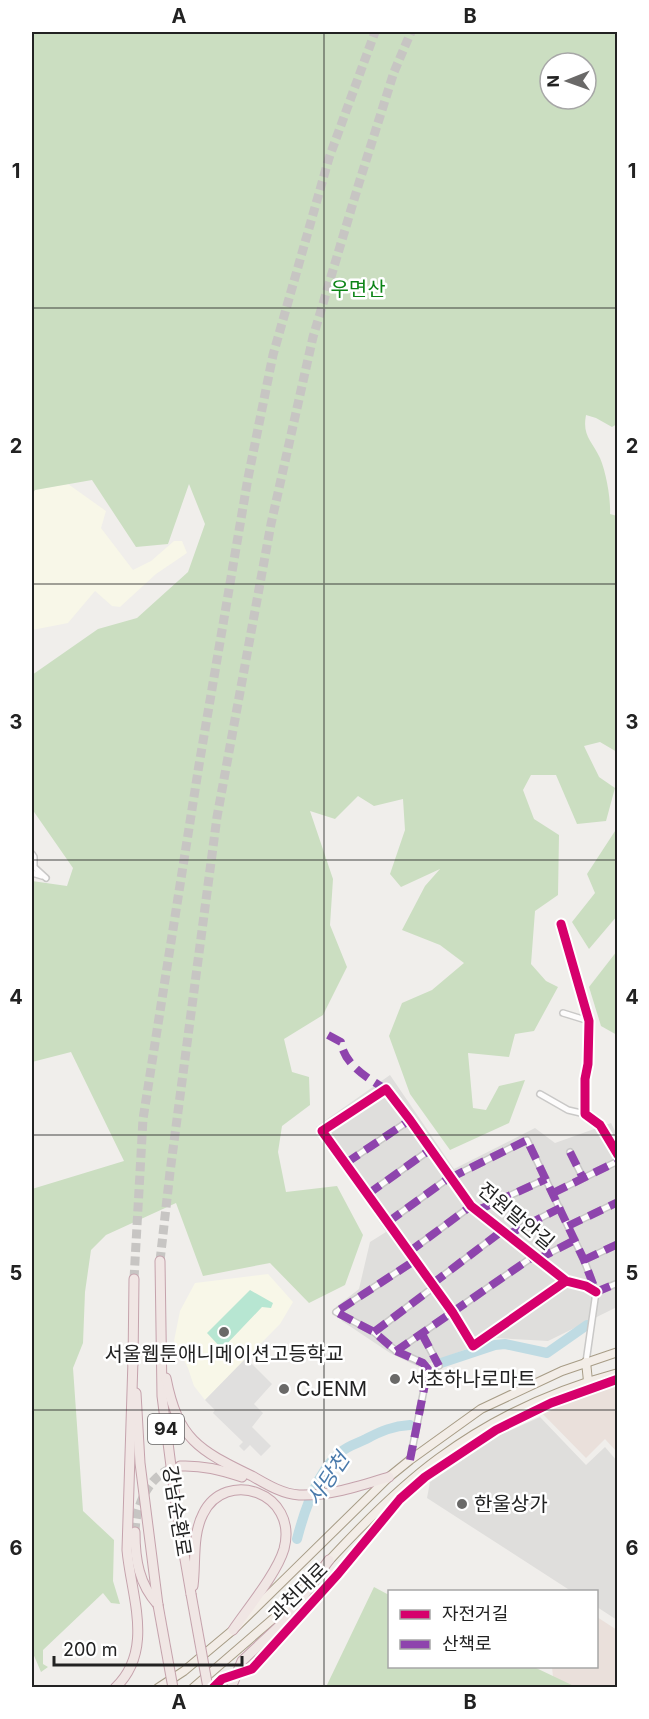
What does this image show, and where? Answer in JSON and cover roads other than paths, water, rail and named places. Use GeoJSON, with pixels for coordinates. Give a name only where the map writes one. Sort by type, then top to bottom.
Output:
{"type":"FeatureCollection","features":[{"type":"Feature","properties":{"kind":"highway","name":"강남순환로"},"geometry":{"type":"LineString","coordinates":[[160,1261],[162,1396],[168,1457],[208,1688]]}},
{"type":"Feature","properties":{"kind":"highway","name":"강남순환로"},"geometry":{"type":"LineString","coordinates":[[134,1279],[133,1359],[140,1463],[158,1605],[173,1688]]}},
{"type":"Feature","properties":{"kind":"highway"},"geometry":{"type":"LineString","coordinates":[[162,1352],[174,1409],[178,1420],[194,1442],[213,1457],[281,1491]]}},
{"type":"Feature","properties":{"kind":"highway"},"geometry":{"type":"LineString","coordinates":[[115,1688],[120,1683],[133,1657],[139,1620],[127,1550],[133,1359]]}},
{"type":"Feature","properties":{"kind":"highway"},"geometry":{"type":"LineString","coordinates":[[180,1466],[216,1468],[298,1495],[333,1492],[389,1478]]}},
{"type":"Feature","properties":{"kind":"highway"},"geometry":{"type":"LineString","coordinates":[[191,1594],[199,1523],[208,1505],[220,1495],[242,1489],[264,1496],[273,1502],[279,1508],[286,1526],[284,1549],[279,1563],[233,1630]]}},
{"type":"Feature","properties":{"kind":"highway"},"geometry":{"type":"LineString","coordinates":[[135,1533],[137,1565],[147,1593],[158,1605]]}},
{"type":"Feature","properties":{"kind":"highway"},"geometry":{"type":"LineString","coordinates":[[231,1688],[242,1661],[288,1617],[329,1560]]}},
{"type":"Feature","properties":{"kind":"main road","name":"과천대로"},"geometry":{"type":"LineString","coordinates":[[158,1688],[184,1671],[233,1630],[398,1469],[410,1460],[482,1409],[531,1384],[618,1352]]}},
{"type":"Feature","properties":{"kind":"main road"},"geometry":{"type":"LineString","coordinates":[[586,1362],[588,1381]]}},
{"type":"Feature","properties":{"kind":"main road","name":"과천대로"},"geometry":{"type":"LineString","coordinates":[[193,1688],[281,1612],[329,1560],[407,1484],[440,1457],[516,1411],[588,1381],[618,1373]]}},
{"type":"Feature","properties":{"kind":"main road"},"geometry":{"type":"LineString","coordinates":[[398,1469],[407,1484]]}},
{"type":"Feature","properties":{"kind":"street"},"geometry":{"type":"LineString","coordinates":[[32,854],[34,867],[46,878],[32,873]]}},
{"type":"Feature","properties":{"kind":"street"},"geometry":{"type":"LineString","coordinates":[[561,924],[589,1021],[585,1114]]}},
{"type":"Feature","properties":{"kind":"street"},"geometry":{"type":"LineString","coordinates":[[563,1013],[589,1021]]}},
{"type":"Feature","properties":{"kind":"street","name":"전원말안길"},"geometry":{"type":"LineString","coordinates":[[346,1163],[322,1131],[386,1089],[473,1208],[566,1281],[586,1286],[596,1292]]}},
{"type":"Feature","properties":{"kind":"street"},"geometry":{"type":"LineString","coordinates":[[540,1094],[568,1110],[585,1114],[600,1125],[618,1155]]}},
{"type":"Feature","properties":{"kind":"street"},"geometry":{"type":"LineString","coordinates":[[410,1120],[346,1163],[453,1313],[473,1346],[566,1281]]}},
{"type":"Feature","properties":{"kind":"street"},"geometry":{"type":"LineString","coordinates":[[388,1222],[450,1177],[527,1140],[575,1240],[596,1292],[586,1362]]}},
{"type":"Feature","properties":{"kind":"street"},"geometry":{"type":"LineString","coordinates":[[368,1194],[431,1149]]}},
{"type":"Feature","properties":{"kind":"street"},"geometry":{"type":"LineString","coordinates":[[570,1152],[583,1178]]}},
{"type":"Feature","properties":{"kind":"street"},"geometry":{"type":"LineString","coordinates":[[553,1193],[618,1161]]}},
{"type":"Feature","properties":{"kind":"street"},"geometry":{"type":"LineString","coordinates":[[409,1252],[473,1208],[546,1179]]}},
{"type":"Feature","properties":{"kind":"street"},"geometry":{"type":"LineString","coordinates":[[568,1226],[618,1202]]}},
{"type":"Feature","properties":{"kind":"street"},"geometry":{"type":"LineString","coordinates":[[374,1332],[505,1233],[560,1208]]}},
{"type":"Feature","properties":{"kind":"street"},"geometry":{"type":"LineString","coordinates":[[396,1351],[536,1258],[575,1240]]}},
{"type":"Feature","properties":{"kind":"street"},"geometry":{"type":"LineString","coordinates":[[584,1260],[618,1244]]}},
{"type":"Feature","properties":{"kind":"street"},"geometry":{"type":"LineString","coordinates":[[410,1460],[428,1369],[423,1363],[396,1351],[374,1332],[336,1312],[414,1261]]}},
{"type":"Feature","properties":{"kind":"street"},"geometry":{"type":"LineString","coordinates":[[596,1292],[618,1283]]}},
{"type":"Feature","properties":{"kind":"street"},"geometry":{"type":"LineString","coordinates":[[422,1334],[439,1366]]}},
{"type":"Feature","properties":{"kind":"waterway","name":"사당천"},"geometry":{"type":"LineString","coordinates":[[441,1363],[495,1345],[505,1344],[547,1353],[587,1325]]}},
{"type":"Feature","properties":{"kind":"waterway","name":"사당천"},"geometry":{"type":"LineString","coordinates":[[297,1539],[313,1492],[325,1469],[333,1460],[346,1448],[393,1428],[410,1425]]}},
{"type":"Feature","properties":{"kind":"tunnel"},"geometry":{"type":"LineString","coordinates":[[134,1279],[143,1119],[199,765],[248,478],[273,355],[329,158],[375,32]]}},
{"type":"Feature","properties":{"kind":"tunnel"},"geometry":{"type":"LineString","coordinates":[[160,1261],[217,817],[271,524],[313,337],[394,72],[411,32]]}},
{"type":"Feature","properties":{"kind":"tunnel"},"geometry":{"type":"LineString","coordinates":[[135,1532],[141,1501],[151,1483],[168,1470],[178,1466]]}},
{"type":"Feature","properties":{"kind":"place","name":"서울웹툰애니메이션고등학교"},"geometry":{"type":"Point","coordinates":[224,1332]}},
{"type":"Feature","properties":{"kind":"place","name":"서초하나로마트"},"geometry":{"type":"Point","coordinates":[395,1379]}},
{"type":"Feature","properties":{"kind":"place","name":"CJENM"},"geometry":{"type":"Point","coordinates":[284,1389]}},
{"type":"Feature","properties":{"kind":"place","name":"한울상가"},"geometry":{"type":"Point","coordinates":[462,1504]}},
{"type":"Feature","properties":{"kind":"park label","name":"우면산"},"geometry":{"type":"Point","coordinates":[358,289]}}]}
